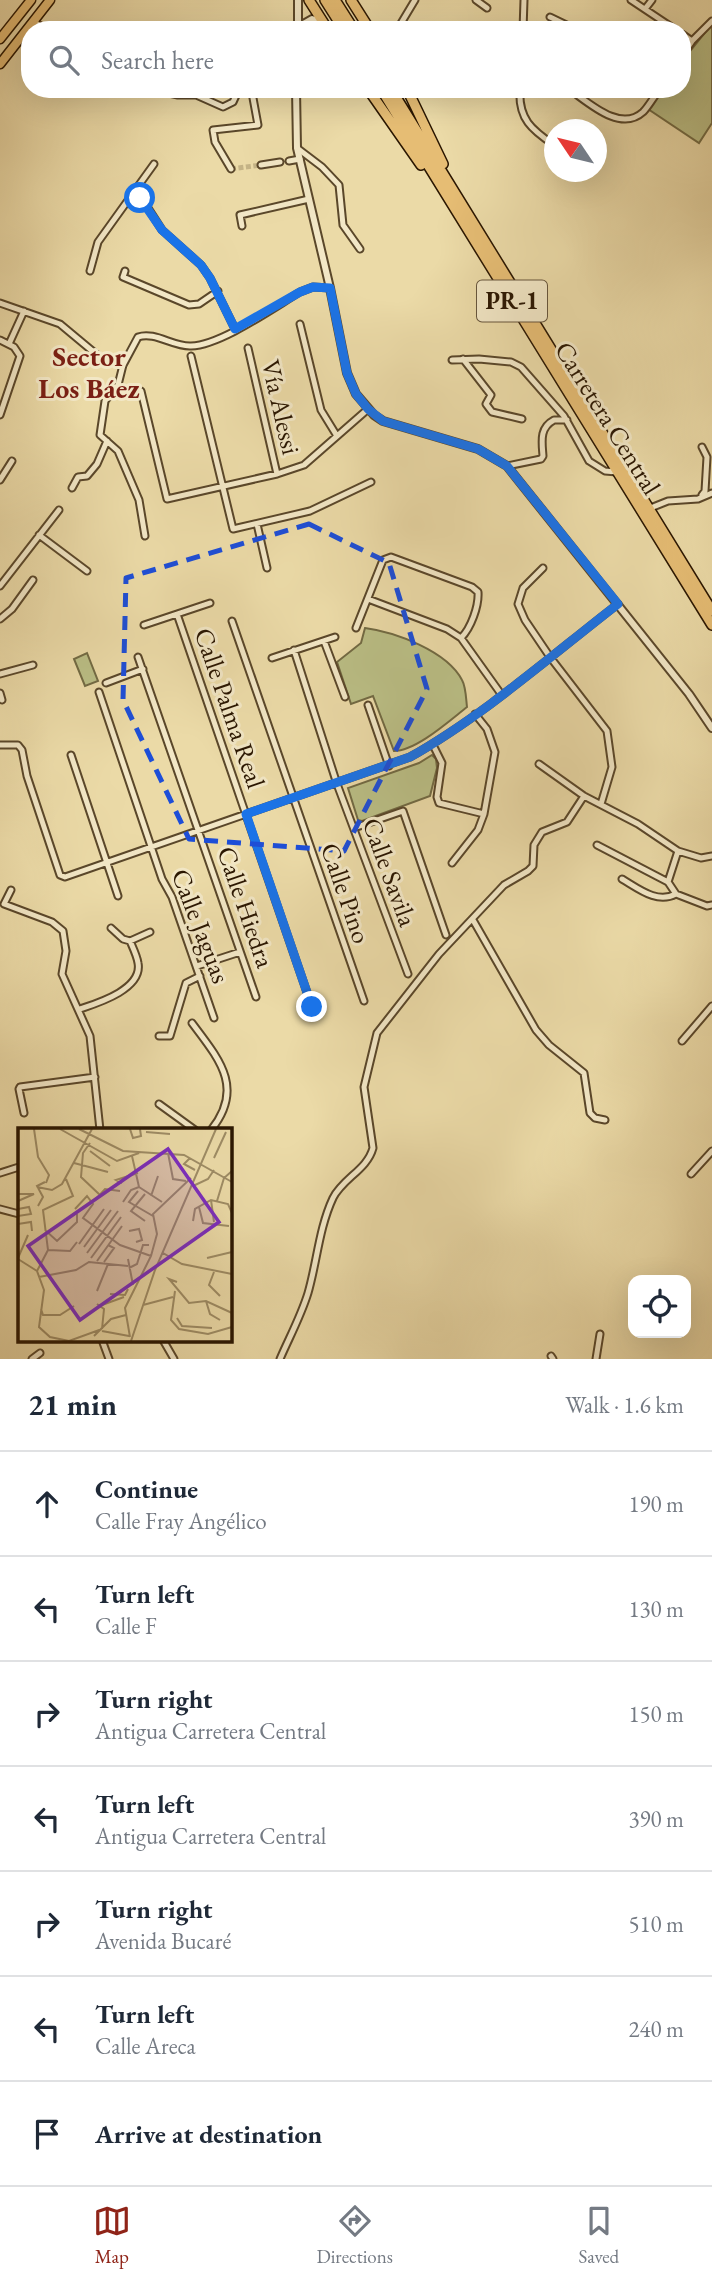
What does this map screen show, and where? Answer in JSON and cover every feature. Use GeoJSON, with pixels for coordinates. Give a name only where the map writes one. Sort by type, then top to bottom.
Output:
{"type":"FeatureCollection","features":[{"type":"Feature","properties":{"kind":"highway"},"geometry":{"type":"LineString","coordinates":[[309,0],[322,21]]}},
{"type":"Feature","properties":{"kind":"highway"},"geometry":{"type":"LineString","coordinates":[[325,0],[338,21]]}},
{"type":"Feature","properties":{"kind":"highway"},"geometry":{"type":"LineString","coordinates":[[335,0],[348,21]]}},
{"type":"Feature","properties":{"kind":"highway"},"geometry":{"type":"LineString","coordinates":[[354,3],[365,21]]}},
{"type":"Feature","properties":{"kind":"highway"},"geometry":{"type":"LineString","coordinates":[[374,98],[431,180],[448,190]]}},
{"type":"Feature","properties":{"kind":"highway","name":"Carretera Central"},"geometry":{"type":"LineString","coordinates":[[387,98],[448,190],[712,625]]}},
{"type":"Feature","properties":{"kind":"highway","name":"Carretera Central"},"geometry":{"type":"LineString","coordinates":[[396,98],[617,472],[712,611]]}},
{"type":"Feature","properties":{"kind":"highway"},"geometry":{"type":"LineString","coordinates":[[411,98],[442,162],[448,190]]}},
{"type":"Feature","properties":{"kind":"main road"},"geometry":{"type":"LineString","coordinates":[[0,39],[31,0]]}},
{"type":"Feature","properties":{"kind":"main road"},"geometry":{"type":"LineString","coordinates":[[33,21],[50,0]]}},
{"type":"Feature","properties":{"kind":"main road"},"geometry":{"type":"LineString","coordinates":[[0,64],[21,37]]}},
{"type":"Feature","properties":{"kind":"street"},"geometry":{"type":"LineString","coordinates":[[297,21],[298,0]]}},
{"type":"Feature","properties":{"kind":"street"},"geometry":{"type":"LineString","coordinates":[[402,21],[415,0]]}},
{"type":"Feature","properties":{"kind":"street"},"geometry":{"type":"LineString","coordinates":[[475,0],[487,8]]}},
{"type":"Feature","properties":{"kind":"street"},"geometry":{"type":"LineString","coordinates":[[523,21],[524,0]]}},
{"type":"Feature","properties":{"kind":"street"},"geometry":{"type":"LineString","coordinates":[[631,0],[663,21]]}},
{"type":"Feature","properties":{"kind":"street"},"geometry":{"type":"LineString","coordinates":[[645,9],[652,0]]}},
{"type":"Feature","properties":{"kind":"street"},"geometry":{"type":"LineString","coordinates":[[550,17],[558,21]]}},
{"type":"Feature","properties":{"kind":"street"},"geometry":{"type":"LineString","coordinates":[[692,41],[712,21]]}},
{"type":"Feature","properties":{"kind":"street"},"geometry":{"type":"LineString","coordinates":[[203,98],[223,107],[235,98]]}},
{"type":"Feature","properties":{"kind":"street"},"geometry":{"type":"LineString","coordinates":[[231,169],[215,142],[213,130],[258,125],[253,98]]}},
{"type":"Feature","properties":{"kind":"street"},"geometry":{"type":"LineString","coordinates":[[296,98],[297,148],[347,373],[356,394],[368,409],[383,421],[478,449],[507,466],[689,694],[712,728]]}},
{"type":"Feature","properties":{"kind":"street"},"geometry":{"type":"LineString","coordinates":[[519,98],[524,119],[544,136]]}},
{"type":"Feature","properties":{"kind":"street"},"geometry":{"type":"LineString","coordinates":[[582,98],[607,115],[621,120],[642,114],[654,98]]}},
{"type":"Feature","properties":{"kind":"street"},"geometry":{"type":"LineString","coordinates":[[297,148],[322,167],[339,185],[344,225],[360,249]]}},
{"type":"Feature","properties":{"kind":"street"},"geometry":{"type":"LineString","coordinates":[[289,161],[300,159]]}},
{"type":"Feature","properties":{"kind":"street"},"geometry":{"type":"LineString","coordinates":[[261,165],[280,162]]}},
{"type":"Feature","properties":{"kind":"street"},"geometry":{"type":"LineString","coordinates":[[90,271],[98,242],[154,164]]}},
{"type":"Feature","properties":{"kind":"street"},"geometry":{"type":"LineString","coordinates":[[134,193],[146,205],[162,230],[201,265],[218,291],[235,329]]}},
{"type":"Feature","properties":{"kind":"street"},"geometry":{"type":"LineString","coordinates":[[242,226],[240,215],[309,199]]}},
{"type":"Feature","properties":{"kind":"street"},"geometry":{"type":"LineString","coordinates":[[125,271],[123,277],[189,305],[200,304],[218,291]]}},
{"type":"Feature","properties":{"kind":"street"},"geometry":{"type":"LineString","coordinates":[[145,536],[139,500],[118,451],[100,435],[105,401],[118,385],[123,365],[140,335],[151,335],[174,345],[193,346],[220,339],[300,292],[313,287],[330,288]]}},
{"type":"Feature","properties":{"kind":"street"},"geometry":{"type":"LineString","coordinates":[[0,303],[60,324],[102,359],[123,365]]}},
{"type":"Feature","properties":{"kind":"street"},"geometry":{"type":"LineString","coordinates":[[9,344],[24,311]]}},
{"type":"Feature","properties":{"kind":"street"},"geometry":{"type":"LineString","coordinates":[[300,324],[321,410],[337,436]]}},
{"type":"Feature","properties":{"kind":"street"},"geometry":{"type":"LineString","coordinates":[[0,341],[9,344],[20,356],[0,415]]}},
{"type":"Feature","properties":{"kind":"street","name":"Vía Alessi"},"geometry":{"type":"LineString","coordinates":[[248,348],[277,474]]}},
{"type":"Feature","properties":{"kind":"street"},"geometry":{"type":"LineString","coordinates":[[191,356],[233,529],[310,511],[372,482]]}},
{"type":"Feature","properties":{"kind":"street"},"geometry":{"type":"LineString","coordinates":[[463,359],[491,395],[486,404],[492,412],[522,419]]}},
{"type":"Feature","properties":{"kind":"street"},"geometry":{"type":"LineString","coordinates":[[452,360],[511,362],[521,367],[567,420],[589,461],[605,471],[617,472]]}},
{"type":"Feature","properties":{"kind":"street"},"geometry":{"type":"LineString","coordinates":[[0,386],[9,390]]}},
{"type":"Feature","properties":{"kind":"street"},"geometry":{"type":"LineString","coordinates":[[141,391],[167,499],[222,488],[304,465],[368,409]]}},
{"type":"Feature","properties":{"kind":"street"},"geometry":{"type":"LineString","coordinates":[[507,466],[541,459],[544,430],[554,420],[567,420]]}},
{"type":"Feature","properties":{"kind":"street"},"geometry":{"type":"LineString","coordinates":[[72,488],[78,477],[87,476],[95,468],[107,441]]}},
{"type":"Feature","properties":{"kind":"street"},"geometry":{"type":"LineString","coordinates":[[700,498],[705,491],[707,457],[702,447]]}},
{"type":"Feature","properties":{"kind":"street"},"geometry":{"type":"LineString","coordinates":[[0,480],[12,461]]}},
{"type":"Feature","properties":{"kind":"street"},"geometry":{"type":"LineString","coordinates":[[645,511],[668,501],[700,498],[712,493]]}},
{"type":"Feature","properties":{"kind":"street"},"geometry":{"type":"LineString","coordinates":[[0,586],[59,510]]}},
{"type":"Feature","properties":{"kind":"street"},"geometry":{"type":"LineString","coordinates":[[257,524],[267,568]]}},
{"type":"Feature","properties":{"kind":"street"},"geometry":{"type":"LineString","coordinates":[[39,535],[86,571]]}},
{"type":"Feature","properties":{"kind":"street"},"geometry":{"type":"LineString","coordinates":[[356,628],[383,560],[391,557],[472,587],[478,592],[479,601],[466,633],[461,638]]}},
{"type":"Feature","properties":{"kind":"street"},"geometry":{"type":"LineString","coordinates":[[543,568],[523,588],[518,604],[525,620],[550,657],[607,731],[612,767],[601,804]]}},
{"type":"Feature","properties":{"kind":"street"},"geometry":{"type":"LineString","coordinates":[[0,618],[12,609],[33,580]]}},
{"type":"Feature","properties":{"kind":"street"},"geometry":{"type":"LineString","coordinates":[[368,599],[447,629],[461,638],[501,694]]}},
{"type":"Feature","properties":{"kind":"street"},"geometry":{"type":"LineString","coordinates":[[144,625],[210,603]]}},
{"type":"Feature","properties":{"kind":"street"},"geometry":{"type":"LineString","coordinates":[[0,745],[18,745],[22,750],[27,776],[60,875],[65,877],[410,757],[433,745],[618,604]]}},
{"type":"Feature","properties":{"kind":"street","name":"Calle Palma Real"},"geometry":{"type":"LineString","coordinates":[[177,614],[312,1007]]}},
{"type":"Feature","properties":{"kind":"street","name":"Calle Pino"},"geometry":{"type":"LineString","coordinates":[[232,621],[364,1001]]}},
{"type":"Feature","properties":{"kind":"street"},"geometry":{"type":"LineString","coordinates":[[272,658],[335,637]]}},
{"type":"Feature","properties":{"kind":"street"},"geometry":{"type":"LineString","coordinates":[[324,640],[345,697]]}},
{"type":"Feature","properties":{"kind":"street","name":"Calle Savila"},"geometry":{"type":"LineString","coordinates":[[294,650],[337,784],[408,974]]}},
{"type":"Feature","properties":{"kind":"street","name":"Calle Hiedra"},"geometry":{"type":"LineString","coordinates":[[138,657],[256,997]]}},
{"type":"Feature","properties":{"kind":"street"},"geometry":{"type":"LineString","coordinates":[[0,674],[33,665]]}},
{"type":"Feature","properties":{"kind":"street"},"geometry":{"type":"LineString","coordinates":[[106,682],[143,669]]}},
{"type":"Feature","properties":{"kind":"street","name":"Calle Jaguas"},"geometry":{"type":"LineString","coordinates":[[99,692],[151,847],[214,1018]]}},
{"type":"Feature","properties":{"kind":"street"},"geometry":{"type":"LineString","coordinates":[[0,693],[2,700]]}},
{"type":"Feature","properties":{"kind":"street"},"geometry":{"type":"LineString","coordinates":[[368,705],[389,765]]}},
{"type":"Feature","properties":{"kind":"street"},"geometry":{"type":"LineString","coordinates":[[453,863],[478,830],[484,814],[495,752],[487,729],[475,714]]}},
{"type":"Feature","properties":{"kind":"street"},"geometry":{"type":"LineString","coordinates":[[433,745],[442,763],[437,797],[439,803],[484,814]]}},
{"type":"Feature","properties":{"kind":"street"},"geometry":{"type":"LineString","coordinates":[[71,755],[118,895]]}},
{"type":"Feature","properties":{"kind":"street"},"geometry":{"type":"LineString","coordinates":[[539,764],[584,796],[638,824],[678,851],[701,858],[712,856]]}},
{"type":"Feature","properties":{"kind":"street"},"geometry":{"type":"LineString","coordinates":[[280,1359],[308,1294],[318,1245],[332,1201],[338,1189],[362,1168],[371,1156],[373,1148],[364,1087],[377,1033],[439,954],[504,885],[533,866],[537,836],[547,829],[567,822],[584,796]]}},
{"type":"Feature","properties":{"kind":"street"},"geometry":{"type":"LineString","coordinates":[[354,828],[403,811],[446,935]]}},
{"type":"Feature","properties":{"kind":"street"},"geometry":{"type":"LineString","coordinates":[[597,845],[668,882],[676,894],[707,906],[712,905]]}},
{"type":"Feature","properties":{"kind":"street"},"geometry":{"type":"LineString","coordinates":[[668,882],[678,851]]}},
{"type":"Feature","properties":{"kind":"street"},"geometry":{"type":"LineString","coordinates":[[622,880],[650,896],[667,899],[676,894]]}},
{"type":"Feature","properties":{"kind":"street"},"geometry":{"type":"LineString","coordinates":[[11,890],[4,904],[52,922],[64,932],[66,951],[62,974],[90,1036],[100,1128]]}},
{"type":"Feature","properties":{"kind":"street"},"geometry":{"type":"LineString","coordinates":[[473,920],[536,1030],[549,1045],[584,1073],[590,1113],[595,1118],[605,1120]]}},
{"type":"Feature","properties":{"kind":"street"},"geometry":{"type":"LineString","coordinates":[[80,1009],[114,997],[134,978],[139,964],[130,942],[111,928]]}},
{"type":"Feature","properties":{"kind":"street"},"geometry":{"type":"LineString","coordinates":[[130,942],[150,932]]}},
{"type":"Feature","properties":{"kind":"street"},"geometry":{"type":"LineString","coordinates":[[197,967],[240,951]]}},
{"type":"Feature","properties":{"kind":"street"},"geometry":{"type":"LineString","coordinates":[[159,1036],[170,1036],[186,984],[200,976]]}},
{"type":"Feature","properties":{"kind":"street"},"geometry":{"type":"LineString","coordinates":[[682,1041],[712,1006]]}},
{"type":"Feature","properties":{"kind":"street"},"geometry":{"type":"LineString","coordinates":[[192,1023],[215,1053],[228,1085],[225,1107],[212,1128]]}},
{"type":"Feature","properties":{"kind":"street"},"geometry":{"type":"LineString","coordinates":[[24,1114],[20,1087],[95,1077]]}},
{"type":"Feature","properties":{"kind":"street"},"geometry":{"type":"LineString","coordinates":[[159,1104],[192,1128]]}},
{"type":"Feature","properties":{"kind":"street"},"geometry":{"type":"LineString","coordinates":[[691,1174],[712,1151]]}},
{"type":"Feature","properties":{"kind":"street"},"geometry":{"type":"LineString","coordinates":[[0,1173],[18,1167]]}},
{"type":"Feature","properties":{"kind":"street"},"geometry":{"type":"LineString","coordinates":[[1,1208],[18,1214]]}},
{"type":"Feature","properties":{"kind":"street"},"geometry":{"type":"LineString","coordinates":[[596,1359],[600,1334]]}},
{"type":"Feature","properties":{"kind":"street"},"geometry":{"type":"LineString","coordinates":[[103,1342],[109,1359]]}},
{"type":"Feature","properties":{"kind":"street"},"geometry":{"type":"LineString","coordinates":[[164,1342],[174,1359]]}},
{"type":"Feature","properties":{"kind":"street"},"geometry":{"type":"LineString","coordinates":[[32,1359],[40,1353]]}},
{"type":"Feature","properties":{"kind":"highlighted area"},"geometry":{"type":"Polygon","coordinates":[[[309,524],[389,563],[427,689],[344,851],[189,839],[123,700],[126,578],[309,524]]]}},
{"type":"Feature","properties":{"kind":"green space"},"geometry":{"type":"Polygon","coordinates":[[[712,24],[712,123],[699,143],[648,109],[656,98],[691,98],[691,50],[712,24]]]}},
{"type":"Feature","properties":{"kind":"green space"},"geometry":{"type":"Polygon","coordinates":[[[365,628],[405,639],[445,660],[462,680],[467,707],[422,741],[394,751],[373,696],[351,704],[337,662],[361,643],[365,628]]]}},
{"type":"Feature","properties":{"kind":"green space"},"geometry":{"type":"Polygon","coordinates":[[[87,653],[98,681],[85,686],[74,659],[87,653]]]}},
{"type":"Feature","properties":{"kind":"green space"},"geometry":{"type":"Polygon","coordinates":[[[432,755],[436,759],[437,768],[430,796],[362,821],[358,820],[348,788],[419,763],[432,755]]]}},
{"type":"Feature","properties":{"kind":"tunnel"},"geometry":{"type":"LineString","coordinates":[[231,169],[261,165]]}},
{"type":"Feature","properties":{"kind":"district","name":"Sector Los Báez"},"geometry":{"type":"Point","coordinates":[89,372]}},
{"type":"Feature","properties":{"kind":"route"},"geometry":{"type":"LineString","coordinates":[[140,198],[162,230],[201,265],[218,291],[235,329],[300,292],[313,287],[330,288],[347,373],[356,394],[368,409],[383,421],[478,449],[507,466],[618,604],[433,745],[410,757],[337,784],[246,814],[312,1007]]}}]}
